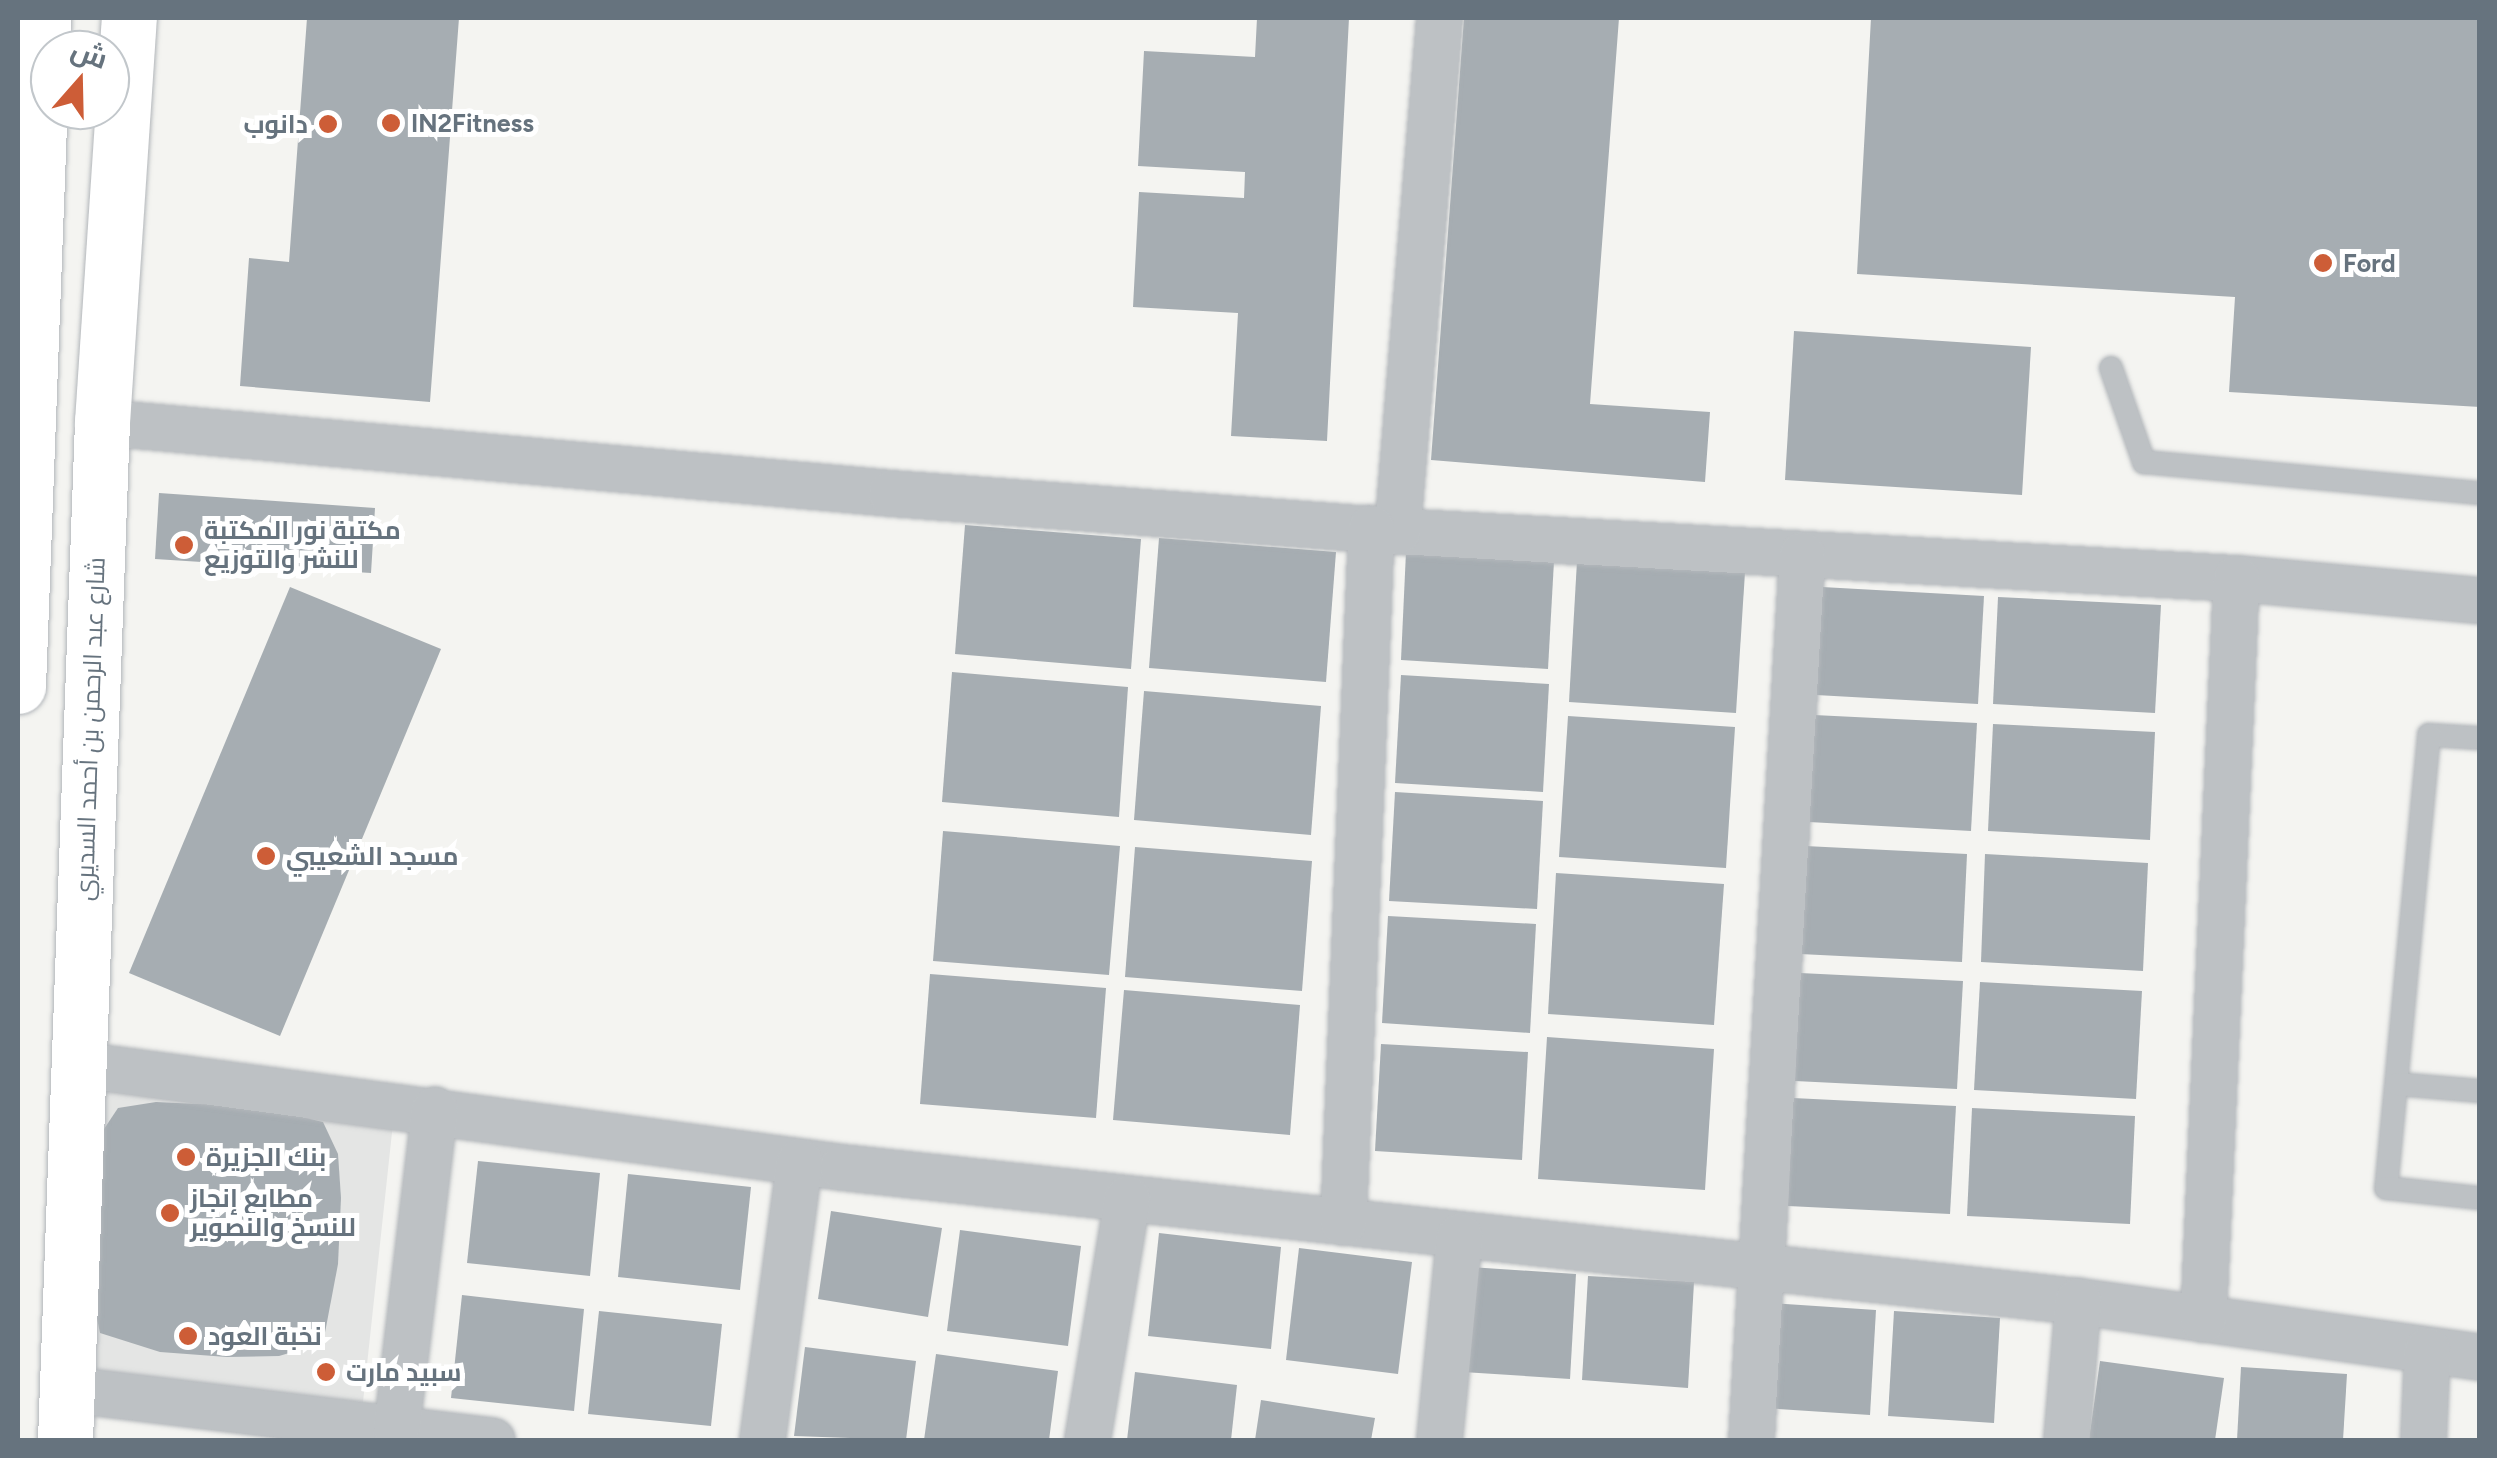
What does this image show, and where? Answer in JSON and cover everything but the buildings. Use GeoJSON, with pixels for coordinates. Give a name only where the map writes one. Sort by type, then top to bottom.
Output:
{"type":"FeatureCollection","features":[{"type":"Feature","properties":{"kind":"street"},"geometry":{"type":"LineString","coordinates":[[18,662],[43,18]]}},
{"type":"Feature","properties":{"kind":"street","name":"شارع عبد الرحمن بن أحمد السديري"},"geometry":{"type":"LineString","coordinates":[[67,1414],[102,422],[129,18]]}},
{"type":"Feature","properties":{"kind":"street"},"geometry":{"type":"LineString","coordinates":[[1343,1222],[1384,530],[1439,18]]}},
{"type":"Feature","properties":{"kind":"street"},"geometry":{"type":"LineString","coordinates":[[102,422],[891,493],[1384,530],[2236,578],[2480,600]]}},
{"type":"Feature","properties":{"kind":"street"},"geometry":{"type":"LineString","coordinates":[[1751,1440],[1802,554]]}},
{"type":"Feature","properties":{"kind":"street"},"geometry":{"type":"LineString","coordinates":[[2203,1318],[2236,578]]}},
{"type":"Feature","properties":{"kind":"street"},"geometry":{"type":"LineString","coordinates":[[78,1064],[799,1161],[2078,1301],[2480,1356]]}},
{"type":"Feature","properties":{"kind":"street"},"geometry":{"type":"LineString","coordinates":[[396,1430],[434,1109]]}},
{"type":"Feature","properties":{"kind":"street"},"geometry":{"type":"LineString","coordinates":[[762,1440],[799,1161]]}},
{"type":"Feature","properties":{"kind":"street"},"geometry":{"type":"LineString","coordinates":[[1088,1440],[1127,1198]]}},
{"type":"Feature","properties":{"kind":"street"},"geometry":{"type":"LineString","coordinates":[[1439,1440],[1459,1236]]}},
{"type":"Feature","properties":{"kind":"street"},"geometry":{"type":"LineString","coordinates":[[2066,1440],[2078,1301]]}},
{"type":"Feature","properties":{"kind":"street"},"geometry":{"type":"LineString","coordinates":[[2423,1440],[2428,1350]]}},
{"type":"Feature","properties":{"kind":"street"},"geometry":{"type":"LineString","coordinates":[[67,1414],[396,1430],[492,1440]]}},
{"type":"Feature","properties":{"kind":"lane"},"geometry":{"type":"LineString","coordinates":[[2111,368],[2144,462],[2480,493]]}},
{"type":"Feature","properties":{"kind":"lane"},"geometry":{"type":"LineString","coordinates":[[2480,738],[2429,735],[2386,1188],[2480,1198]]}},
{"type":"Feature","properties":{"kind":"lane"},"geometry":{"type":"LineString","coordinates":[[2397,1084],[2480,1091]]}},
{"type":"Feature","properties":{"kind":"shaded area"},"geometry":{"type":"Polygon","coordinates":[[[91,1084],[394,1114],[363,1402],[77,1374],[91,1084]]]}},
{"type":"Feature","properties":{"kind":"place","name":"IN2Fitness"},"geometry":{"type":"Point","coordinates":[391,123]}},
{"type":"Feature","properties":{"kind":"place","name":"دانوب"},"geometry":{"type":"Point","coordinates":[328,124]}},
{"type":"Feature","properties":{"kind":"place","name":"Ford"},"geometry":{"type":"Point","coordinates":[2323,263]}},
{"type":"Feature","properties":{"kind":"place","name":"مكتبة نور المكتبة للنشر والتوزيع"},"geometry":{"type":"Point","coordinates":[184,545]}},
{"type":"Feature","properties":{"kind":"place","name":"مسجد الشعيبي"},"geometry":{"type":"Point","coordinates":[266,856]}},
{"type":"Feature","properties":{"kind":"place","name":"بنك الجزيرة"},"geometry":{"type":"Point","coordinates":[186,1157]}},
{"type":"Feature","properties":{"kind":"place","name":"مطابع إنجاز للنسخ والنصوير"},"geometry":{"type":"Point","coordinates":[170,1213]}},
{"type":"Feature","properties":{"kind":"place","name":"نخبة العود"},"geometry":{"type":"Point","coordinates":[188,1336]}},
{"type":"Feature","properties":{"kind":"place","name":"سبيد مارت"},"geometry":{"type":"Point","coordinates":[326,1372]}}]}
